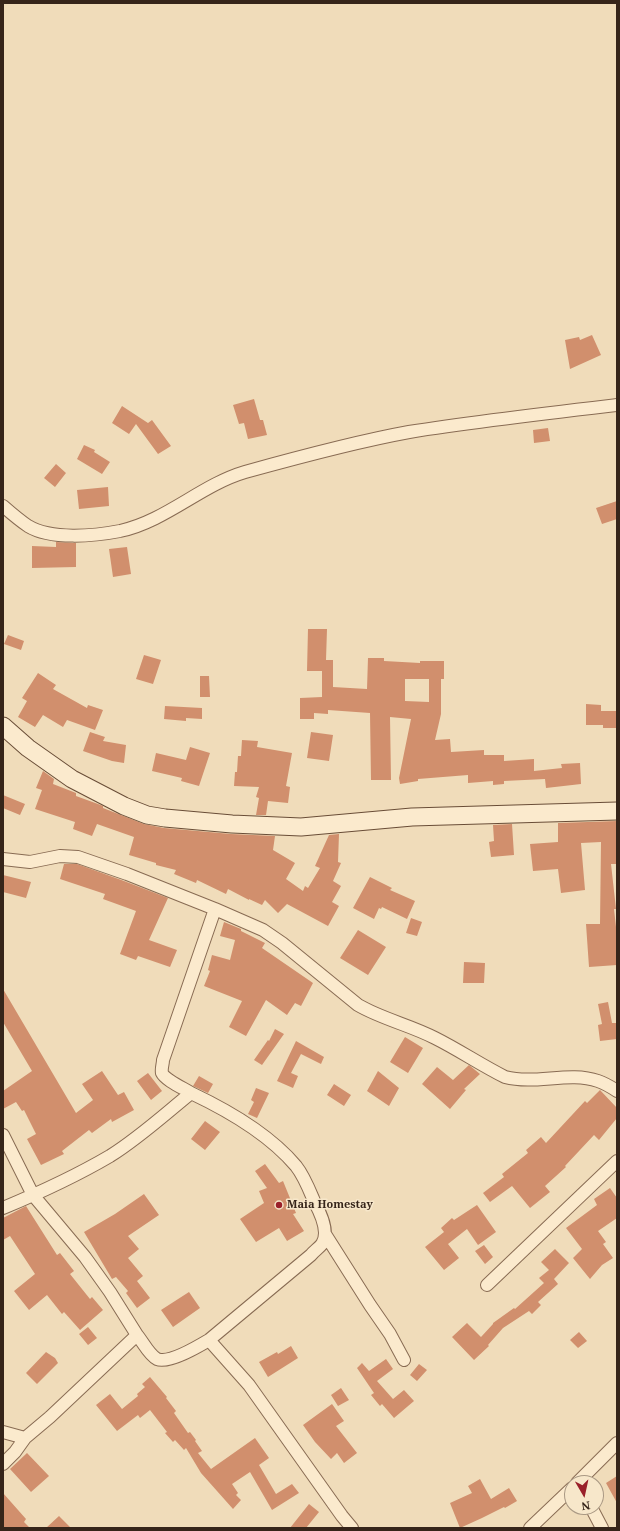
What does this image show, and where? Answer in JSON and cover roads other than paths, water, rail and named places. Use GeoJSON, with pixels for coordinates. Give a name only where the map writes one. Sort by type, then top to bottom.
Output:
{"type":"FeatureCollection","features":[{"type":"Feature","properties":{"kind":"street"},"geometry":{"type":"LineString","coordinates":[[3,506],[29,527],[47,533],[72,535],[120,531],[153,520],[203,491],[243,473],[329,450],[407,433],[450,426],[617,404]]}},
{"type":"Feature","properties":{"kind":"street"},"geometry":{"type":"LineString","coordinates":[[3,726],[34,752],[72,779],[124,806],[147,815],[165,818],[232,824],[301,827],[419,817],[617,811]]}},
{"type":"Feature","properties":{"kind":"street"},"geometry":{"type":"LineString","coordinates":[[3,859],[30,862],[60,856],[78,857],[127,874],[263,930],[282,943],[358,1005],[369,1011],[411,1026],[436,1038],[505,1077],[531,1081],[585,1078],[597,1081],[617,1091]]}},
{"type":"Feature","properties":{"kind":"street"},"geometry":{"type":"LineString","coordinates":[[215,909],[163,1060],[161,1070],[162,1074],[167,1079],[215,1105],[253,1129],[271,1142],[296,1167],[318,1209],[325,1234],[390,1334],[404,1360]]}},
{"type":"Feature","properties":{"kind":"street"},"geometry":{"type":"LineString","coordinates":[[3,1208],[33,1195],[110,1156],[134,1140],[191,1093]]}},
{"type":"Feature","properties":{"kind":"street"},"geometry":{"type":"LineString","coordinates":[[3,1136],[33,1195],[85,1257],[110,1292],[137,1335],[151,1354],[158,1359],[164,1360],[181,1354],[209,1340],[311,1255],[322,1243],[325,1234]]}},
{"type":"Feature","properties":{"kind":"street"},"geometry":{"type":"LineString","coordinates":[[487,1285],[617,1162]]}},
{"type":"Feature","properties":{"kind":"street"},"geometry":{"type":"LineString","coordinates":[[3,1464],[15,1452],[25,1438],[50,1417],[137,1335]]}},
{"type":"Feature","properties":{"kind":"street"},"geometry":{"type":"LineString","coordinates":[[209,1340],[248,1385],[352,1528]]}},
{"type":"Feature","properties":{"kind":"street"},"geometry":{"type":"LineString","coordinates":[[3,1432],[25,1438]]}},
{"type":"Feature","properties":{"kind":"street"},"geometry":{"type":"LineString","coordinates":[[586,1475],[617,1443]]}},
{"type":"Feature","properties":{"kind":"street"},"geometry":{"type":"LineString","coordinates":[[530,1528],[564,1496]]}},
{"type":"Feature","properties":{"kind":"street"},"geometry":{"type":"LineString","coordinates":[[595,1515],[602,1528]]}},
{"type":"Feature","properties":{"kind":"place","name":"Maia Homestay"},"geometry":{"type":"Point","coordinates":[279,1205]}}]}
